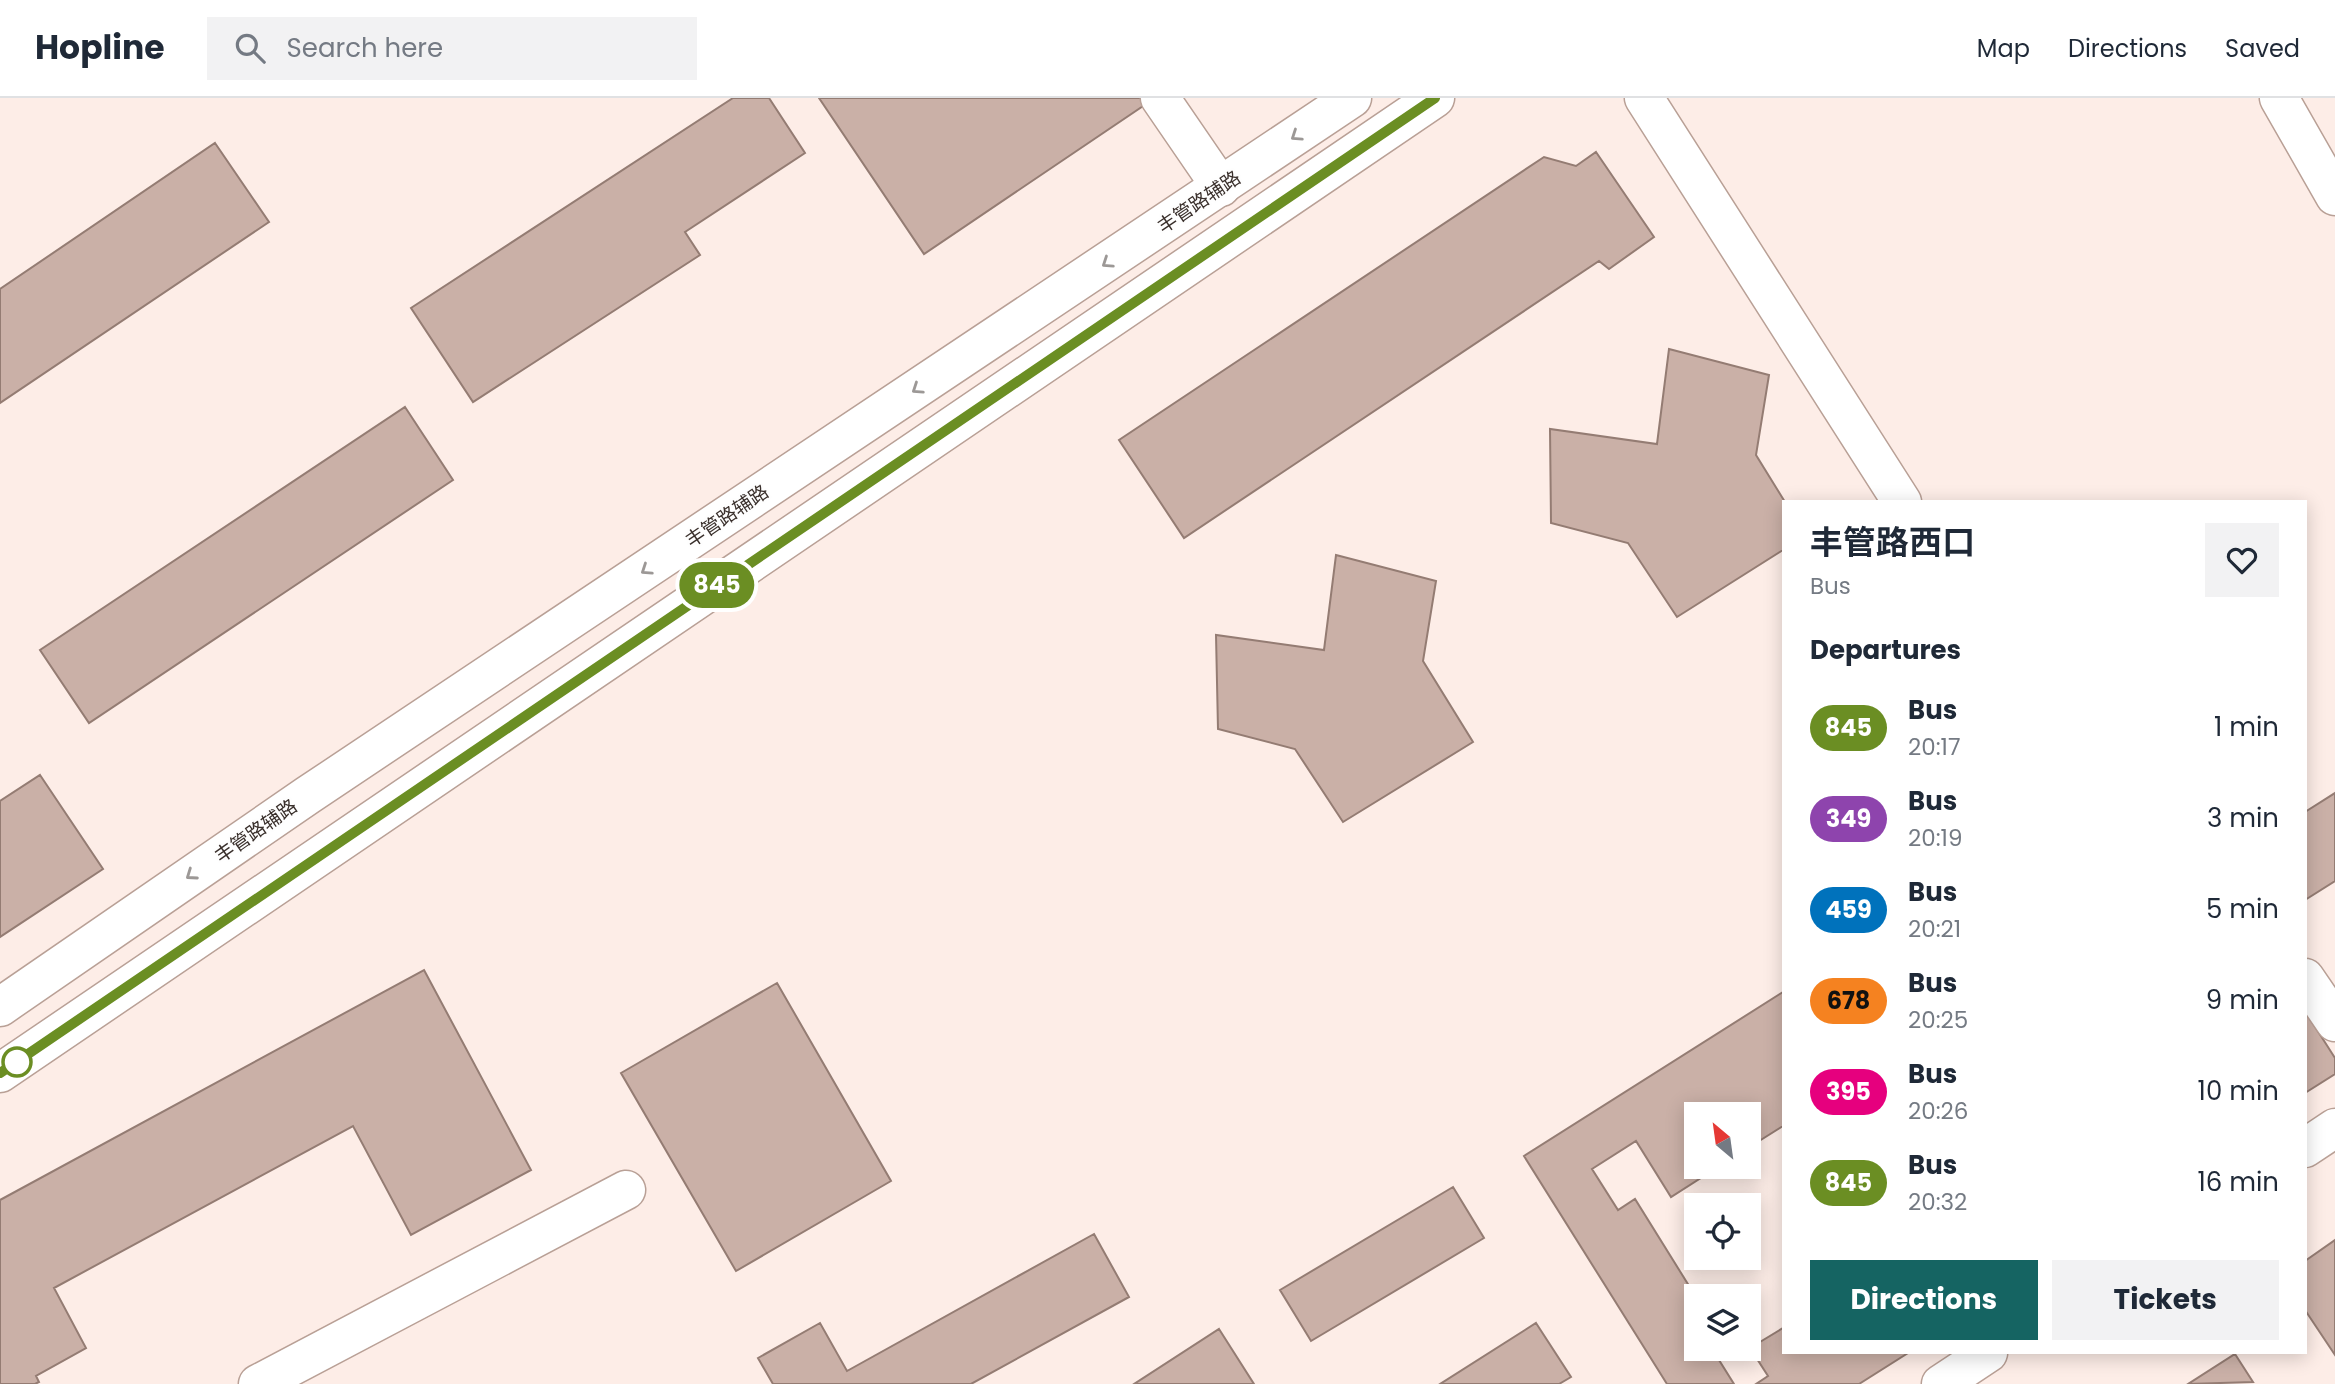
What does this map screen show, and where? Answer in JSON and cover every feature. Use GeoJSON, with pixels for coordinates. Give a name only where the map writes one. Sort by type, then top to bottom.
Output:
{"type":"FeatureCollection","features":[{"type":"Feature","properties":{"kind":"street"},"geometry":{"type":"LineString","coordinates":[[1160,98],[1221,187]]}},
{"type":"Feature","properties":{"kind":"street","name":"丰管路辅路"},"geometry":{"type":"LineString","coordinates":[[0,1007],[308,795],[1352,98]]}},
{"type":"Feature","properties":{"kind":"street"},"geometry":{"type":"LineString","coordinates":[[0,1073],[1435,98]]}},
{"type":"Feature","properties":{"kind":"street"},"geometry":{"type":"LineString","coordinates":[[1644,98],[1901,500]]}},
{"type":"Feature","properties":{"kind":"street"},"geometry":{"type":"LineString","coordinates":[[2278,98],[2335,197]]}},
{"type":"Feature","properties":{"kind":"street"},"geometry":{"type":"LineString","coordinates":[[308,795],[436,775]]}},
{"type":"Feature","properties":{"kind":"street"},"geometry":{"type":"LineString","coordinates":[[2307,981],[2335,1023]]}},
{"type":"Feature","properties":{"kind":"street"},"geometry":{"type":"LineString","coordinates":[[2307,1147],[2335,1128]]}},
{"type":"Feature","properties":{"kind":"street"},"geometry":{"type":"LineString","coordinates":[[258,1384],[626,1190]]}},
{"type":"Feature","properties":{"kind":"street"},"geometry":{"type":"LineString","coordinates":[[1941,1384],[1987,1354]]}},
{"type":"Feature","properties":{"kind":"building"},"geometry":{"type":"Polygon","coordinates":[[[733,98],[769,98],[805,153],[685,232],[700,255],[473,402],[411,308],[733,98]]]}},
{"type":"Feature","properties":{"kind":"building"},"geometry":{"type":"Polygon","coordinates":[[[819,98],[1146,98],[1149,102],[924,254],[819,98]]]}},
{"type":"Feature","properties":{"kind":"building"},"geometry":{"type":"Polygon","coordinates":[[[215,143],[269,222],[0,403],[0,289],[215,143]]]}},
{"type":"Feature","properties":{"kind":"building"},"geometry":{"type":"Polygon","coordinates":[[[1596,152],[1654,237],[1609,269],[1599,261],[1184,538],[1119,440],[1544,157],[1576,166],[1596,152]]]}},
{"type":"Feature","properties":{"kind":"building"},"geometry":{"type":"Polygon","coordinates":[[[1669,349],[1769,375],[1756,455],[1784,500],[1782,551],[1677,617],[1628,543],[1551,523],[1550,429],[1657,444],[1669,349]]]}},
{"type":"Feature","properties":{"kind":"building"},"geometry":{"type":"Polygon","coordinates":[[[405,407],[453,480],[89,723],[40,650],[405,407]]]}},
{"type":"Feature","properties":{"kind":"building"},"geometry":{"type":"Polygon","coordinates":[[[1336,555],[1436,581],[1423,661],[1473,742],[1343,822],[1295,749],[1218,729],[1216,635],[1324,650],[1336,555]]]}},
{"type":"Feature","properties":{"kind":"building"},"geometry":{"type":"Polygon","coordinates":[[[40,775],[103,869],[0,937],[0,801],[40,775]]]}},
{"type":"Feature","properties":{"kind":"building"},"geometry":{"type":"Polygon","coordinates":[[[2335,793],[2335,881],[2307,899],[2307,811],[2335,793]]]}},
{"type":"Feature","properties":{"kind":"building"},"geometry":{"type":"Polygon","coordinates":[[[424,970],[531,1170],[411,1235],[353,1126],[54,1288],[86,1348],[36,1376],[39,1382],[35,1384],[0,1384],[0,1200],[424,970]]]}},
{"type":"Feature","properties":{"kind":"building"},"geometry":{"type":"Polygon","coordinates":[[[777,983],[891,1181],[736,1271],[621,1073],[777,983]]]}},
{"type":"Feature","properties":{"kind":"building"},"geometry":{"type":"Polygon","coordinates":[[[1782,993],[1782,1127],[1761,1140],[1761,1102],[1684,1102],[1684,1180],[1698,1180],[1671,1197],[1636,1141],[1592,1169],[1618,1210],[1635,1199],[1688,1284],[1684,1284],[1684,1361],[1720,1361],[1734,1384],[1667,1384],[1524,1156],[1782,993]]]}},
{"type":"Feature","properties":{"kind":"building"},"geometry":{"type":"Polygon","coordinates":[[[2307,1014],[2335,1058],[2335,1074],[2307,1092],[2307,1014]]]}},
{"type":"Feature","properties":{"kind":"building"},"geometry":{"type":"Polygon","coordinates":[[[1453,1187],[1484,1238],[1311,1341],[1280,1290],[1453,1187]]]}},
{"type":"Feature","properties":{"kind":"building"},"geometry":{"type":"Polygon","coordinates":[[[1094,1234],[1129,1297],[971,1384],[773,1384],[758,1358],[820,1323],[847,1371],[1094,1234]]]}},
{"type":"Feature","properties":{"kind":"building"},"geometry":{"type":"Polygon","coordinates":[[[2335,1240],[2335,1355],[2307,1313],[2307,1260],[2335,1240]]]}},
{"type":"Feature","properties":{"kind":"building"},"geometry":{"type":"Polygon","coordinates":[[[1536,1323],[1571,1377],[1559,1384],[1440,1384],[1536,1323]]]}},
{"type":"Feature","properties":{"kind":"building"},"geometry":{"type":"Polygon","coordinates":[[[1219,1329],[1254,1384],[1134,1384],[1219,1329]]]}},
{"type":"Feature","properties":{"kind":"building"},"geometry":{"type":"Polygon","coordinates":[[[1782,1329],[1782,1354],[1906,1354],[1859,1384],[1756,1384],[1768,1376],[1758,1361],[1761,1361],[1761,1341],[1782,1329]]]}},
{"type":"Feature","properties":{"kind":"building"},"geometry":{"type":"Polygon","coordinates":[[[2235,1354],[2253,1382],[2188,1384],[2235,1354]]]}},
{"type":"Feature","properties":{"kind":"bus line","name":"845"},"geometry":{"type":"LineString","coordinates":[[0,1073],[1435,98]]}}]}
